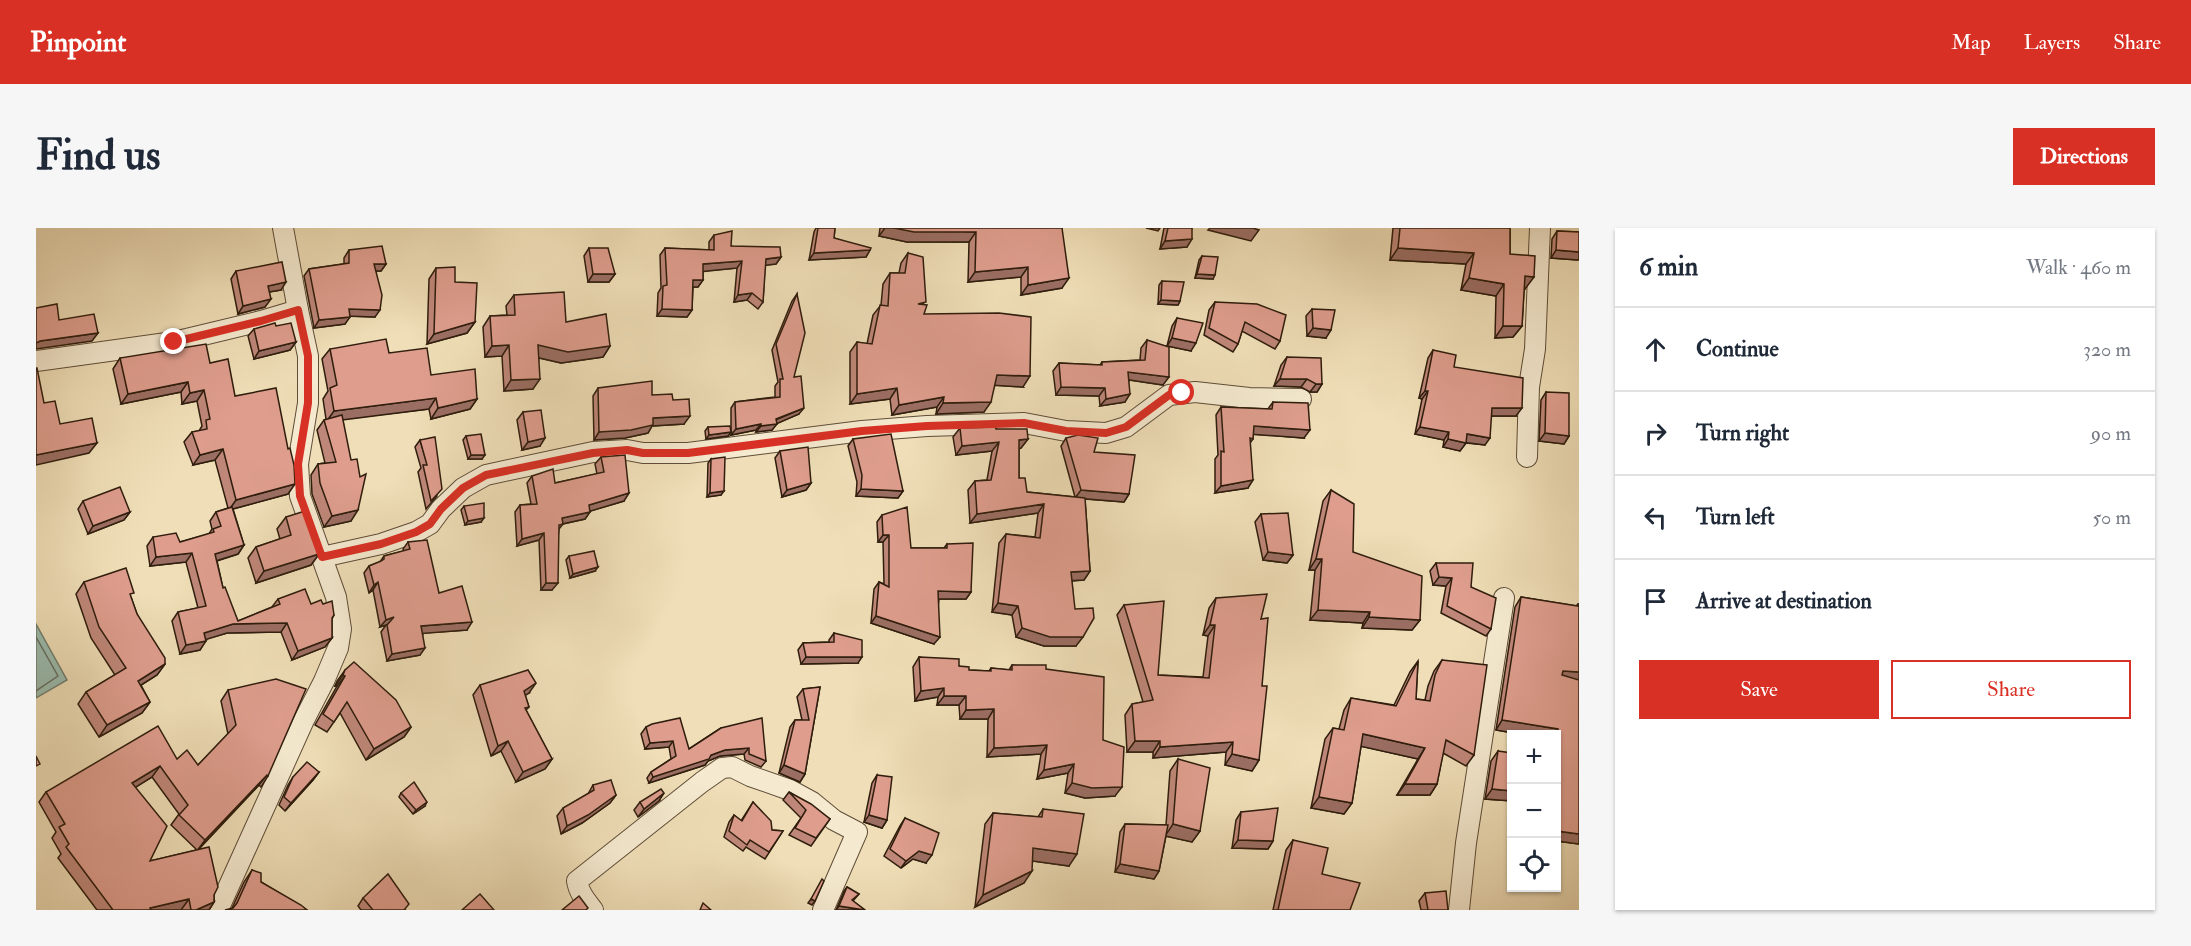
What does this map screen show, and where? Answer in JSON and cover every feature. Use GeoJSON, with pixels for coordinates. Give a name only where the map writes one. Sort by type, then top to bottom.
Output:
{"type":"FeatureCollection","features":[{"type":"Feature","properties":{"kind":"street"},"geometry":{"type":"LineString","coordinates":[[218,910],[324,681],[338,648],[341,629],[336,597],[300,496],[298,464],[308,403],[308,356],[283,228]]}},
{"type":"Feature","properties":{"kind":"street"},"geometry":{"type":"LineString","coordinates":[[1527,457],[1529,387],[1535,349],[1540,228]]}},
{"type":"Feature","properties":{"kind":"street"},"geometry":{"type":"LineString","coordinates":[[36,362],[174,342],[298,310]]}},
{"type":"Feature","properties":{"kind":"street"},"geometry":{"type":"LineString","coordinates":[[322,557],[381,544],[416,532],[430,524],[441,509],[463,488],[486,475],[593,453],[627,450],[643,453],[688,453],[862,431],[927,426],[1024,423],[1066,431],[1106,433],[1126,427],[1169,395],[1195,392],[1249,398],[1301,399]]}},
{"type":"Feature","properties":{"kind":"street"},"geometry":{"type":"LineString","coordinates":[[1459,910],[1466,843],[1504,598]]}},
{"type":"Feature","properties":{"kind":"street"},"geometry":{"type":"LineString","coordinates":[[593,910],[578,888],[578,881],[702,782],[722,768],[732,767],[790,790],[812,802],[834,820],[857,832],[823,910]]}},
{"type":"Feature","properties":{"kind":"water"},"geometry":{"type":"Polygon","coordinates":[[[36,624],[67,680],[36,698],[36,624]]]}},
{"type":"Feature","properties":{"kind":"building"},"geometry":{"type":"Polygon","coordinates":[[[818,228],[835,228],[834,238],[871,248],[870,250],[814,253],[818,228]]]}},
{"type":"Feature","properties":{"kind":"building"},"geometry":{"type":"Polygon","coordinates":[[[894,228],[1062,228],[1069,278],[1028,285],[1028,267],[975,272],[976,232],[914,232],[894,228]]]}},
{"type":"Feature","properties":{"kind":"building"},"geometry":{"type":"Polygon","coordinates":[[[1168,228],[1192,228],[1192,239],[1165,241],[1168,228]]]}},
{"type":"Feature","properties":{"kind":"building"},"geometry":{"type":"Polygon","coordinates":[[[1400,228],[1510,228],[1510,254],[1535,256],[1534,277],[1525,276],[1522,326],[1503,326],[1504,284],[1469,278],[1474,253],[1398,248],[1400,228]]]}},
{"type":"Feature","properties":{"kind":"building"},"geometry":{"type":"Polygon","coordinates":[[[732,231],[731,246],[780,247],[781,257],[766,259],[763,302],[752,293],[738,295],[742,261],[703,264],[703,280],[693,280],[692,310],[662,309],[663,286],[667,285],[665,248],[714,250],[714,235],[732,231]]]}},
{"type":"Feature","properties":{"kind":"building"},"geometry":{"type":"Polygon","coordinates":[[[1557,231],[1579,232],[1579,252],[1556,250],[1557,231]]]}},
{"type":"Feature","properties":{"kind":"building"},"geometry":{"type":"Polygon","coordinates":[[[382,246],[386,264],[374,264],[382,295],[380,310],[349,309],[350,317],[319,320],[309,269],[349,263],[349,250],[382,246]]]}},
{"type":"Feature","properties":{"kind":"building"},"geometry":{"type":"Polygon","coordinates":[[[589,248],[608,248],[615,274],[593,274],[589,248]]]}},
{"type":"Feature","properties":{"kind":"building"},"geometry":{"type":"Polygon","coordinates":[[[908,253],[923,257],[926,302],[918,304],[927,305],[924,314],[999,313],[1031,317],[1030,376],[997,375],[991,402],[943,403],[944,397],[899,405],[897,388],[857,394],[857,342],[872,344],[880,305],[888,306],[890,273],[905,273],[908,253]]]}},
{"type":"Feature","properties":{"kind":"building"},"geometry":{"type":"Polygon","coordinates":[[[1202,256],[1218,257],[1215,275],[1197,274],[1202,256]]]}},
{"type":"Feature","properties":{"kind":"building"},"geometry":{"type":"Polygon","coordinates":[[[282,262],[286,282],[268,286],[271,299],[243,306],[236,271],[282,262]]]}},
{"type":"Feature","properties":{"kind":"building"},"geometry":{"type":"Polygon","coordinates":[[[455,267],[455,282],[477,283],[475,322],[434,334],[436,268],[455,267]]]}},
{"type":"Feature","properties":{"kind":"building"},"geometry":{"type":"Polygon","coordinates":[[[1162,281],[1184,282],[1180,301],[1161,300],[1162,281]]]}},
{"type":"Feature","properties":{"kind":"building"},"geometry":{"type":"Polygon","coordinates":[[[564,292],[566,322],[606,314],[610,346],[568,352],[538,345],[540,379],[511,380],[509,345],[492,346],[490,316],[515,315],[514,295],[564,292]]]}},
{"type":"Feature","properties":{"kind":"building"},"geometry":{"type":"Polygon","coordinates":[[[797,294],[805,333],[794,377],[801,376],[804,408],[776,419],[777,424],[761,426],[761,424],[736,429],[735,402],[780,397],[780,379],[783,379],[776,344],[797,294]]]}},
{"type":"Feature","properties":{"kind":"building"},"geometry":{"type":"Polygon","coordinates":[[[1215,302],[1257,304],[1286,315],[1280,341],[1245,322],[1238,344],[1209,328],[1215,302]]]}},
{"type":"Feature","properties":{"kind":"building"},"geometry":{"type":"Polygon","coordinates":[[[57,304],[59,320],[94,314],[98,333],[36,343],[36,308],[57,304]]]}},
{"type":"Feature","properties":{"kind":"building"},"geometry":{"type":"Polygon","coordinates":[[[1312,309],[1335,310],[1331,330],[1313,328],[1312,309]]]}},
{"type":"Feature","properties":{"kind":"building"},"geometry":{"type":"Polygon","coordinates":[[[1177,318],[1203,323],[1196,343],[1172,338],[1177,318]]]}},
{"type":"Feature","properties":{"kind":"building"},"geometry":{"type":"Polygon","coordinates":[[[275,323],[276,326],[291,323],[296,342],[259,351],[254,329],[275,323]]]}},
{"type":"Feature","properties":{"kind":"building"},"geometry":{"type":"Polygon","coordinates":[[[386,339],[389,353],[427,348],[431,375],[475,369],[477,399],[438,408],[436,398],[334,411],[330,388],[337,385],[330,349],[386,339]]]}},
{"type":"Feature","properties":{"kind":"building"},"geometry":{"type":"Polygon","coordinates":[[[1147,340],[1169,347],[1169,377],[1128,372],[1130,394],[1106,399],[1105,388],[1061,387],[1059,363],[1102,365],[1102,362],[1145,360],[1147,340]]]}},
{"type":"Feature","properties":{"kind":"building"},"geometry":{"type":"Polygon","coordinates":[[[206,344],[210,363],[228,359],[235,396],[276,388],[288,449],[290,448],[294,465],[295,484],[236,500],[223,449],[200,455],[192,432],[207,429],[206,420],[210,419],[204,390],[190,393],[188,382],[128,394],[120,358],[206,344]]]}},
{"type":"Feature","properties":{"kind":"building"},"geometry":{"type":"Polygon","coordinates":[[[1433,350],[1456,355],[1454,367],[1523,378],[1522,408],[1492,408],[1490,438],[1467,434],[1466,443],[1448,439],[1449,432],[1420,427],[1428,391],[1425,391],[1433,350]]]}},
{"type":"Feature","properties":{"kind":"building"},"geometry":{"type":"Polygon","coordinates":[[[1287,357],[1321,358],[1322,384],[1316,384],[1307,379],[1280,379],[1287,357]]]}},
{"type":"Feature","properties":{"kind":"building"},"geometry":{"type":"Polygon","coordinates":[[[36,368],[44,403],[55,401],[60,424],[92,418],[97,443],[36,455],[36,368]]]}},
{"type":"Feature","properties":{"kind":"building"},"geometry":{"type":"Polygon","coordinates":[[[652,381],[652,395],[672,394],[673,400],[689,399],[690,416],[653,418],[653,425],[631,430],[599,432],[598,388],[652,381]]]}},
{"type":"Feature","properties":{"kind":"building"},"geometry":{"type":"Polygon","coordinates":[[[1546,392],[1569,393],[1569,436],[1545,433],[1546,392]]]}},
{"type":"Feature","properties":{"kind":"building"},"geometry":{"type":"Polygon","coordinates":[[[1273,402],[1308,403],[1310,430],[1254,426],[1253,439],[1250,438],[1253,480],[1221,486],[1221,451],[1224,452],[1221,407],[1272,409],[1273,402]]]}},
{"type":"Feature","properties":{"kind":"building"},"geometry":{"type":"Polygon","coordinates":[[[541,410],[545,438],[528,442],[523,412],[541,410]]]}},
{"type":"Feature","properties":{"kind":"building"},"geometry":{"type":"Polygon","coordinates":[[[342,415],[351,460],[357,459],[360,477],[366,474],[358,510],[332,516],[320,483],[318,464],[336,462],[324,420],[342,415]]]}},
{"type":"Feature","properties":{"kind":"building"},"geometry":{"type":"Polygon","coordinates":[[[730,426],[731,432],[709,435],[708,427],[730,426]]]}},
{"type":"Feature","properties":{"kind":"building"},"geometry":{"type":"Polygon","coordinates":[[[995,427],[996,429],[1027,429],[1028,439],[1019,440],[1019,478],[1025,478],[1027,492],[1085,498],[1090,571],[1071,572],[1075,609],[1093,608],[1094,618],[1083,637],[1050,637],[1022,628],[1018,606],[998,603],[1006,534],[1040,538],[1044,504],[977,514],[975,481],[991,480],[999,442],[962,446],[960,428],[995,427]]]}},
{"type":"Feature","properties":{"kind":"building"},"geometry":{"type":"Polygon","coordinates":[[[481,434],[485,455],[471,455],[466,436],[481,434]]]}},
{"type":"Feature","properties":{"kind":"building"},"geometry":{"type":"Polygon","coordinates":[[[891,434],[903,491],[861,489],[862,475],[853,439],[891,434]]]}},
{"type":"Feature","properties":{"kind":"building"},"geometry":{"type":"Polygon","coordinates":[[[1078,435],[1098,438],[1094,452],[1135,455],[1129,494],[1081,490],[1066,438],[1078,435]]]}},
{"type":"Feature","properties":{"kind":"building"},"geometry":{"type":"Polygon","coordinates":[[[435,437],[442,489],[431,501],[423,465],[427,465],[420,440],[435,437]]]}},
{"type":"Feature","properties":{"kind":"building"},"geometry":{"type":"Polygon","coordinates":[[[808,447],[811,483],[787,490],[780,451],[808,447]]]}},
{"type":"Feature","properties":{"kind":"building"},"geometry":{"type":"Polygon","coordinates":[[[625,455],[629,493],[589,505],[590,512],[562,518],[563,524],[559,525],[558,583],[546,583],[544,533],[522,539],[520,505],[537,504],[532,476],[553,469],[555,483],[604,472],[601,457],[625,455]]]}},
{"type":"Feature","properties":{"kind":"building"},"geometry":{"type":"Polygon","coordinates":[[[725,457],[724,491],[710,493],[711,459],[725,457]]]}},
{"type":"Feature","properties":{"kind":"building"},"geometry":{"type":"Polygon","coordinates":[[[120,487],[130,512],[93,526],[83,501],[120,487]]]}},
{"type":"Feature","properties":{"kind":"building"},"geometry":{"type":"Polygon","coordinates":[[[1331,490],[1354,504],[1353,552],[1422,576],[1420,620],[1369,617],[1370,612],[1318,610],[1322,559],[1316,559],[1331,490]]]}},
{"type":"Feature","properties":{"kind":"building"},"geometry":{"type":"Polygon","coordinates":[[[484,503],[484,518],[468,521],[464,506],[484,503]]]}},
{"type":"Feature","properties":{"kind":"building"},"geometry":{"type":"Polygon","coordinates":[[[232,507],[244,545],[215,554],[223,588],[225,587],[238,621],[280,604],[278,599],[305,589],[311,604],[321,600],[323,604],[332,601],[334,615],[332,638],[298,651],[287,623],[233,624],[204,633],[206,641],[186,645],[178,612],[206,606],[192,553],[156,557],[153,537],[176,533],[180,542],[214,532],[213,529],[221,526],[216,512],[232,507]]]}},
{"type":"Feature","properties":{"kind":"building"},"geometry":{"type":"Polygon","coordinates":[[[907,507],[911,548],[947,548],[947,544],[973,543],[971,592],[938,591],[940,637],[876,616],[879,582],[889,587],[889,535],[883,535],[882,515],[907,507]]]}},
{"type":"Feature","properties":{"kind":"building"},"geometry":{"type":"Polygon","coordinates":[[[305,511],[319,554],[264,571],[256,547],[291,535],[286,517],[305,511]]]}},
{"type":"Feature","properties":{"kind":"building"},"geometry":{"type":"Polygon","coordinates":[[[1288,513],[1293,555],[1268,552],[1261,514],[1288,513]]]}},
{"type":"Feature","properties":{"kind":"building"},"geometry":{"type":"Polygon","coordinates":[[[427,540],[439,593],[462,586],[472,622],[421,626],[425,648],[392,654],[387,625],[394,617],[386,620],[378,582],[374,585],[369,566],[384,559],[384,556],[410,549],[408,542],[427,540]]]}},
{"type":"Feature","properties":{"kind":"building"},"geometry":{"type":"Polygon","coordinates":[[[594,551],[598,567],[573,574],[569,556],[594,551]]]}},
{"type":"Feature","properties":{"kind":"building"},"geometry":{"type":"Polygon","coordinates":[[[1436,563],[1473,563],[1471,587],[1496,598],[1491,629],[1447,606],[1452,578],[1439,577],[1436,563]]]}},
{"type":"Feature","properties":{"kind":"building"},"geometry":{"type":"Polygon","coordinates":[[[126,568],[134,593],[130,594],[137,614],[165,658],[165,664],[138,681],[150,702],[107,725],[86,692],[126,668],[99,627],[84,582],[126,568]]]}},
{"type":"Feature","properties":{"kind":"building"},"geometry":{"type":"Polygon","coordinates":[[[1267,594],[1261,619],[1268,618],[1262,686],[1267,686],[1259,760],[1232,754],[1233,742],[1160,747],[1160,741],[1135,741],[1132,704],[1153,700],[1124,605],[1164,601],[1158,675],[1209,678],[1215,625],[1210,625],[1216,598],[1267,594]]]}},
{"type":"Feature","properties":{"kind":"building"},"geometry":{"type":"Polygon","coordinates":[[[1521,597],[1578,606],[1579,604],[1579,672],[1563,671],[1562,675],[1579,680],[1579,834],[1561,832],[1561,730],[1502,720],[1521,597]]]}},
{"type":"Feature","properties":{"kind":"building"},"geometry":{"type":"Polygon","coordinates":[[[834,633],[862,640],[862,657],[806,657],[803,643],[834,642],[834,633]]]}},
{"type":"Feature","properties":{"kind":"building"},"geometry":{"type":"Polygon","coordinates":[[[919,657],[959,659],[959,666],[969,667],[969,670],[991,671],[991,668],[1012,670],[1012,665],[1046,665],[1046,669],[1104,677],[1103,740],[1124,747],[1122,787],[1092,788],[1072,783],[1074,764],[1044,770],[1047,745],[994,748],[994,709],[966,710],[966,696],[944,696],[944,688],[921,691],[919,657]]]}},
{"type":"Feature","properties":{"kind":"building"},"geometry":{"type":"Polygon","coordinates":[[[1442,660],[1487,665],[1474,755],[1446,740],[1437,784],[1405,784],[1425,748],[1363,734],[1352,803],[1319,797],[1333,728],[1344,730],[1351,698],[1396,706],[1418,661],[1416,699],[1430,701],[1435,675],[1442,660]]]}},
{"type":"Feature","properties":{"kind":"building"},"geometry":{"type":"Polygon","coordinates":[[[354,662],[396,700],[411,727],[374,749],[347,702],[334,722],[323,714],[345,676],[343,675],[345,670],[354,662]]]}},
{"type":"Feature","properties":{"kind":"building"},"geometry":{"type":"Polygon","coordinates":[[[528,670],[536,683],[524,691],[529,707],[525,708],[552,759],[523,772],[508,741],[498,746],[480,685],[528,670]]]}},
{"type":"Feature","properties":{"kind":"building"},"geometry":{"type":"Polygon","coordinates":[[[276,679],[306,689],[268,776],[205,840],[179,815],[188,805],[160,766],[132,783],[167,826],[150,861],[209,847],[218,887],[214,895],[214,902],[196,910],[191,910],[189,899],[150,908],[151,910],[113,910],[66,847],[69,844],[59,827],[65,824],[46,792],[158,726],[177,759],[187,750],[198,765],[236,725],[228,690],[276,679]]]}},
{"type":"Feature","properties":{"kind":"building"},"geometry":{"type":"Polygon","coordinates":[[[820,687],[805,774],[784,765],[795,720],[809,720],[803,689],[820,687]]]}},
{"type":"Feature","properties":{"kind":"building"},"geometry":{"type":"Polygon","coordinates":[[[680,718],[689,749],[721,728],[762,718],[766,761],[749,754],[749,748],[725,750],[711,755],[709,759],[653,777],[651,772],[676,756],[673,741],[650,743],[646,727],[680,718]]]}},
{"type":"Feature","properties":{"kind":"building"},"geometry":{"type":"Polygon","coordinates":[[[1498,751],[1507,752],[1507,790],[1492,789],[1498,751]]]}},
{"type":"Feature","properties":{"kind":"building"},"geometry":{"type":"Polygon","coordinates":[[[1178,759],[1210,768],[1200,831],[1173,824],[1178,759]]]}},
{"type":"Feature","properties":{"kind":"building"},"geometry":{"type":"Polygon","coordinates":[[[307,762],[319,772],[291,803],[284,797],[293,777],[307,762]]]}},
{"type":"Feature","properties":{"kind":"building"},"geometry":{"type":"Polygon","coordinates":[[[877,775],[892,777],[887,820],[869,815],[877,775]]]}},
{"type":"Feature","properties":{"kind":"building"},"geometry":{"type":"Polygon","coordinates":[[[611,780],[616,795],[588,815],[567,826],[563,808],[594,790],[593,785],[611,780]]]}},
{"type":"Feature","properties":{"kind":"building"},"geometry":{"type":"Polygon","coordinates":[[[414,782],[427,802],[416,810],[401,793],[414,782]]]}},
{"type":"Feature","properties":{"kind":"building"},"geometry":{"type":"Polygon","coordinates":[[[661,789],[664,793],[644,809],[640,802],[661,789]]]}},
{"type":"Feature","properties":{"kind":"building"},"geometry":{"type":"Polygon","coordinates":[[[789,792],[811,804],[830,819],[816,838],[795,828],[806,810],[789,792]]]}},
{"type":"Feature","properties":{"kind":"building"},"geometry":{"type":"Polygon","coordinates":[[[753,802],[771,821],[772,830],[783,831],[769,852],[750,840],[747,845],[729,831],[734,815],[742,821],[753,802]]]}},
{"type":"Feature","properties":{"kind":"building"},"geometry":{"type":"Polygon","coordinates":[[[1278,808],[1273,841],[1238,840],[1241,812],[1278,808]]]}},
{"type":"Feature","properties":{"kind":"building"},"geometry":{"type":"Polygon","coordinates":[[[1043,809],[1084,814],[1077,854],[1033,848],[1032,871],[983,895],[993,813],[1042,817],[1043,809]]]}},
{"type":"Feature","properties":{"kind":"building"},"geometry":{"type":"Polygon","coordinates":[[[905,818],[939,833],[932,855],[919,851],[906,861],[890,849],[905,818]]]}},
{"type":"Feature","properties":{"kind":"building"},"geometry":{"type":"Polygon","coordinates":[[[1125,824],[1168,825],[1159,871],[1120,864],[1125,824]]]}},
{"type":"Feature","properties":{"kind":"building"},"geometry":{"type":"Polygon","coordinates":[[[1293,840],[1328,848],[1322,874],[1360,883],[1350,910],[1278,910],[1293,840]]]}},
{"type":"Feature","properties":{"kind":"building"},"geometry":{"type":"Polygon","coordinates":[[[252,870],[261,873],[261,882],[307,910],[225,910],[233,908],[237,903],[252,870]]]}},
{"type":"Feature","properties":{"kind":"building"},"geometry":{"type":"Polygon","coordinates":[[[388,874],[409,904],[404,910],[373,910],[363,898],[388,874]]]}},
{"type":"Feature","properties":{"kind":"building"},"geometry":{"type":"Polygon","coordinates":[[[822,879],[824,881],[815,901],[811,899],[822,879]]]}},
{"type":"Feature","properties":{"kind":"building"},"geometry":{"type":"Polygon","coordinates":[[[847,887],[859,894],[852,900],[865,910],[839,906],[847,887]]]}},
{"type":"Feature","properties":{"kind":"building"},"geometry":{"type":"Polygon","coordinates":[[[1446,891],[1448,910],[1428,910],[1425,893],[1446,891]]]}},
{"type":"Feature","properties":{"kind":"building"},"geometry":{"type":"Polygon","coordinates":[[[480,894],[494,910],[462,910],[480,894]]]}},
{"type":"Feature","properties":{"kind":"building"},"geometry":{"type":"Polygon","coordinates":[[[579,896],[588,908],[586,910],[562,910],[579,896]]]}},
{"type":"Feature","properties":{"kind":"building"},"geometry":{"type":"Polygon","coordinates":[[[703,903],[711,910],[700,910],[703,903]]]}},
{"type":"Feature","properties":{"kind":"route"},"geometry":{"type":"LineString","coordinates":[[174,342],[298,310],[308,356],[308,403],[298,464],[300,496],[322,557],[381,544],[416,532],[430,524],[441,509],[463,488],[486,475],[593,453],[627,450],[643,453],[688,453],[862,431],[927,426],[1024,423],[1066,431],[1106,433],[1126,427],[1169,395],[1182,393]]}}]}
